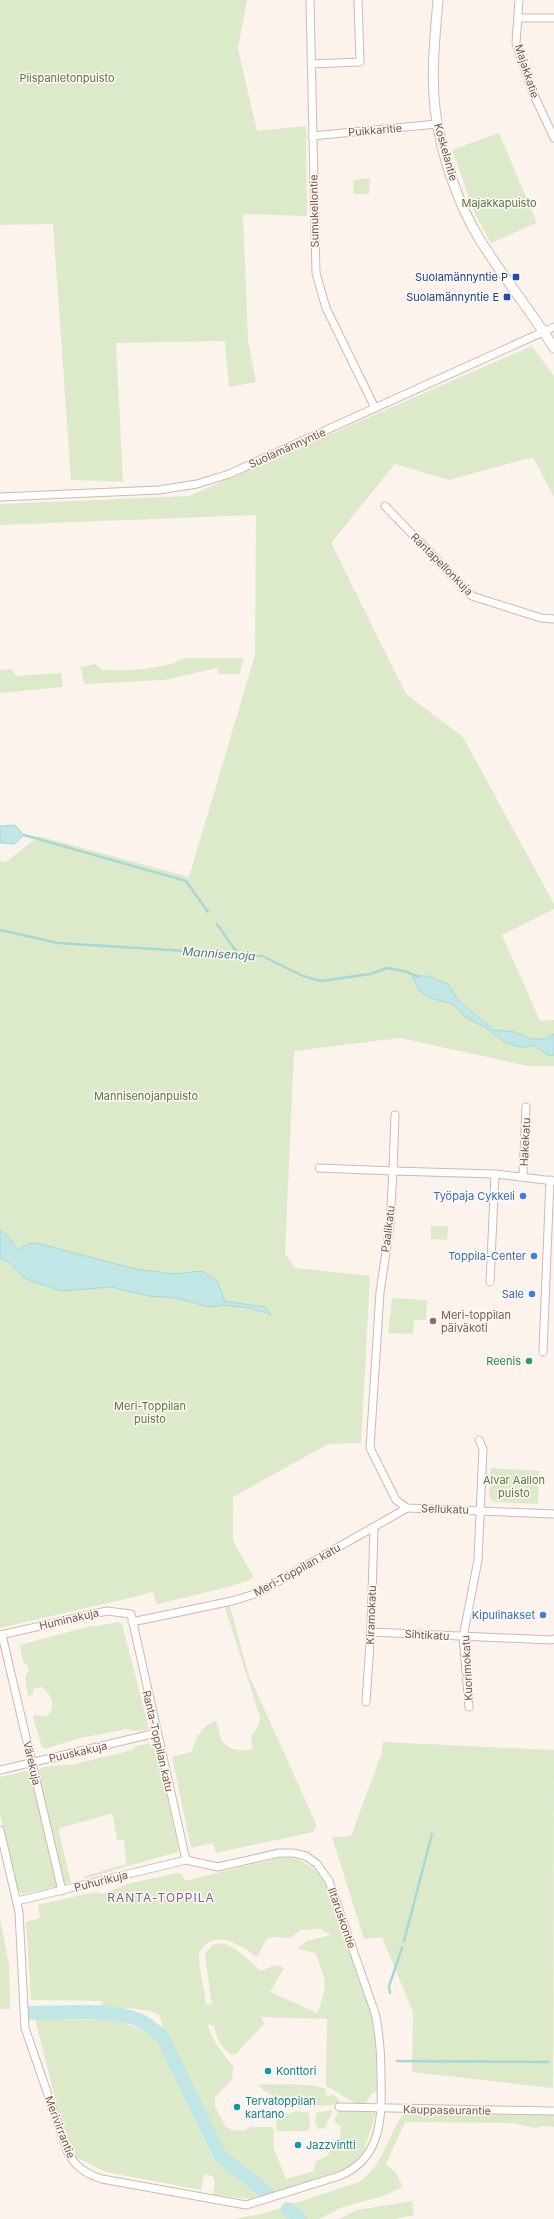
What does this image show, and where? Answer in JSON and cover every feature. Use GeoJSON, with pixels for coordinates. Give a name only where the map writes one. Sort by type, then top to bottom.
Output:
{"type":"FeatureCollection","features":[{"type":"Feature","properties":{"kind":"main road","name":"Koskelantie"},"geometry":{"type":"LineString","coordinates":[[438,0],[434,80],[438,124],[450,172],[463,207],[480,240],[554,348]]}},
{"type":"Feature","properties":{"kind":"street","name":"Sumukellontie"},"geometry":{"type":"LineString","coordinates":[[310,0],[316,273],[326,308],[375,408]]}},
{"type":"Feature","properties":{"kind":"street"},"geometry":{"type":"LineString","coordinates":[[311,64],[360,62],[358,0]]}},
{"type":"Feature","properties":{"kind":"street","name":"Majakkatie"},"geometry":{"type":"LineString","coordinates":[[519,0],[516,43],[533,93],[554,138]]}},
{"type":"Feature","properties":{"kind":"street"},"geometry":{"type":"LineString","coordinates":[[518,18],[554,18]]}},
{"type":"Feature","properties":{"kind":"street","name":"Puikkaritie"},"geometry":{"type":"LineString","coordinates":[[312,136],[438,124]]}},
{"type":"Feature","properties":{"kind":"street","name":"Suolamännyntie"},"geometry":{"type":"LineString","coordinates":[[0,497],[159,490],[197,484],[229,474],[542,330],[554,326]]}},
{"type":"Feature","properties":{"kind":"street","name":"Rantapellonkuja"},"geometry":{"type":"LineString","coordinates":[[386,506],[472,596],[541,618],[554,619]]}},
{"type":"Feature","properties":{"kind":"street","name":"Hakekatu"},"geometry":{"type":"LineString","coordinates":[[523,1176],[526,1107]]}},
{"type":"Feature","properties":{"kind":"street","name":"Paalikatu"},"geometry":{"type":"LineString","coordinates":[[370,1448],[380,1292],[390,1225],[395,1115]]}},
{"type":"Feature","properties":{"kind":"street"},"geometry":{"type":"LineString","coordinates":[[319,1168],[495,1174],[552,1180],[543,1352]]}},
{"type":"Feature","properties":{"kind":"street"},"geometry":{"type":"LineString","coordinates":[[490,1282],[495,1174]]}},
{"type":"Feature","properties":{"kind":"street","name":"Kuorimokatu"},"geometry":{"type":"LineString","coordinates":[[469,1707],[463,1637],[478,1560],[483,1450],[479,1440]]}},
{"type":"Feature","properties":{"kind":"street","name":"Sellukatu"},"geometry":{"type":"LineString","coordinates":[[370,1448],[396,1500],[407,1508],[554,1514]]}},
{"type":"Feature","properties":{"kind":"street","name":"Meri-Toppilan katu"},"geometry":{"type":"LineString","coordinates":[[132,1622],[248,1597],[407,1508]]}},
{"type":"Feature","properties":{"kind":"street","name":"Kiramokatu"},"geometry":{"type":"LineString","coordinates":[[366,1702],[371,1632],[374,1527]]}},
{"type":"Feature","properties":{"kind":"street","name":"Huminakuja"},"geometry":{"type":"LineString","coordinates":[[1,1635],[107,1610],[131,1614],[132,1622]]}},
{"type":"Feature","properties":{"kind":"street","name":"Ranta-Toppilan katu"},"geometry":{"type":"LineString","coordinates":[[132,1622],[186,1860]]}},
{"type":"Feature","properties":{"kind":"street","name":"Sihtikatu"},"geometry":{"type":"LineString","coordinates":[[371,1632],[463,1637],[554,1639]]}},
{"type":"Feature","properties":{"kind":"street","name":"Värekuja"},"geometry":{"type":"LineString","coordinates":[[1,1635],[62,1891]]}},
{"type":"Feature","properties":{"kind":"street","name":"Puuskakuja"},"geometry":{"type":"LineString","coordinates":[[0,1770],[156,1733]]}},
{"type":"Feature","properties":{"kind":"street","name":"Merivirrantie"},"geometry":{"type":"LineString","coordinates":[[0,1830],[19,1912],[25,2028],[68,2153],[84,2172],[102,2179],[238,2205],[254,2204],[339,2176],[356,2168],[363,2161],[372,2146],[381,2122],[382,2108]]}},
{"type":"Feature","properties":{"kind":"street","name":"Iltaruskontie"},"geometry":{"type":"LineString","coordinates":[[186,1860],[218,1867],[268,1855],[293,1852],[306,1856],[317,1864],[324,1872],[375,2012],[380,2035],[382,2108]]}},
{"type":"Feature","properties":{"kind":"street","name":"Puhurikuja"},"geometry":{"type":"LineString","coordinates":[[17,1902],[186,1860]]}},
{"type":"Feature","properties":{"kind":"street","name":"Kauppaseurantie"},"geometry":{"type":"LineString","coordinates":[[339,2106],[554,2111]]}},
{"type":"Feature","properties":{"kind":"green space","name":"Piispanletonpuisto"},"geometry":{"type":"Polygon","coordinates":[[[0,0],[247,0],[238,49],[257,131],[306,126],[307,216],[243,214],[248,340],[256,382],[229,387],[225,341],[116,343],[123,482],[71,480],[53,224],[0,225],[0,0]]]}},
{"type":"Feature","properties":{"kind":"green space","name":"Majakkapuisto"},"geometry":{"type":"Polygon","coordinates":[[[499,133],[537,223],[491,243],[475,214],[452,150],[499,133]]]}},
{"type":"Feature","properties":{"kind":"green space"},"geometry":{"type":"Polygon","coordinates":[[[370,178],[369,194],[354,194],[353,180],[370,178]]]}},
{"type":"Feature","properties":{"kind":"green space"},"geometry":{"type":"Polygon","coordinates":[[[532,346],[554,376],[554,497],[533,457],[449,480],[395,464],[331,543],[406,694],[463,737],[554,904],[554,909],[502,935],[540,1021],[554,1020],[554,1034],[544,1039],[531,1039],[515,1032],[494,1030],[458,1000],[448,984],[429,976],[470,1015],[510,1042],[554,1042],[554,1066],[528,1066],[400,1038],[294,1051],[285,1254],[295,1268],[370,1276],[361,1443],[328,1444],[233,1497],[233,1541],[254,1578],[232,1586],[158,1604],[156,1604],[154,1593],[150,1592],[0,1628],[0,1258],[10,1263],[22,1276],[31,1281],[62,1291],[111,1287],[149,1296],[176,1298],[208,1307],[224,1305],[250,1308],[269,1316],[257,1305],[235,1304],[225,1301],[219,1286],[197,1273],[175,1274],[135,1269],[47,1246],[28,1244],[19,1249],[5,1233],[0,1230],[0,861],[6,862],[39,836],[189,877],[255,655],[256,515],[0,525],[0,504],[189,496],[532,346]]]}},
{"type":"Feature","properties":{"kind":"green space"},"geometry":{"type":"Polygon","coordinates":[[[186,658],[244,658],[239,674],[219,674],[217,668],[165,680],[84,684],[81,667],[96,664],[102,670],[134,670],[166,665],[186,658]]]}},
{"type":"Feature","properties":{"kind":"green space"},"geometry":{"type":"Polygon","coordinates":[[[11,669],[16,676],[61,673],[63,687],[0,693],[0,670],[11,669]]]}},
{"type":"Feature","properties":{"kind":"green space"},"geometry":{"type":"Polygon","coordinates":[[[431,1226],[448,1226],[447,1240],[431,1239],[431,1226]]]}},
{"type":"Feature","properties":{"kind":"green space"},"geometry":{"type":"Polygon","coordinates":[[[392,1298],[427,1300],[426,1320],[414,1320],[413,1334],[388,1333],[392,1298]]]}},
{"type":"Feature","properties":{"kind":"green space","name":"Alvar Aallon puisto"},"geometry":{"type":"Polygon","coordinates":[[[491,1468],[539,1471],[538,1504],[494,1502],[489,1497],[491,1468]]]}},
{"type":"Feature","properties":{"kind":"green space"},"geometry":{"type":"Polygon","coordinates":[[[230,1606],[248,1673],[317,1826],[313,1832],[216,1853],[213,1843],[191,1848],[172,1757],[191,1752],[197,1737],[203,1729],[216,1721],[222,1740],[226,1745],[237,1750],[253,1749],[251,1739],[258,1726],[260,1717],[225,1608],[230,1606]]]}},
{"type":"Feature","properties":{"kind":"green space"},"geometry":{"type":"Polygon","coordinates":[[[118,1622],[122,1624],[149,1729],[134,1731],[127,1729],[80,1738],[45,1749],[42,1747],[33,1717],[35,1715],[48,1716],[52,1708],[52,1700],[42,1687],[35,1688],[32,1695],[28,1696],[25,1678],[29,1669],[22,1659],[20,1645],[91,1626],[118,1622]]]}},
{"type":"Feature","properties":{"kind":"green space"},"geometry":{"type":"Polygon","coordinates":[[[383,1742],[554,1750],[553,2088],[412,2072],[413,2012],[382,1937],[364,1939],[332,1837],[351,1836],[381,1755],[383,1742]]]}},
{"type":"Feature","properties":{"kind":"green space"},"geometry":{"type":"Polygon","coordinates":[[[148,1744],[155,1745],[179,1849],[177,1852],[84,1879],[85,1876],[126,1864],[124,1840],[117,1840],[113,1815],[110,1814],[60,1828],[59,1832],[71,1883],[65,1883],[62,1878],[38,1770],[43,1767],[74,1764],[133,1750],[135,1746],[148,1744]]]}},
{"type":"Feature","properties":{"kind":"green space"},"geometry":{"type":"Polygon","coordinates":[[[30,1770],[57,1887],[23,1894],[18,1890],[0,1814],[0,1777],[30,1770]]]}},
{"type":"Feature","properties":{"kind":"green space"},"geometry":{"type":"Polygon","coordinates":[[[283,1857],[299,1860],[312,1867],[322,1878],[330,1892],[375,2025],[377,2091],[371,2094],[365,2105],[353,2102],[326,2086],[327,2019],[261,2017],[264,2024],[235,2055],[227,2052],[218,2040],[214,2026],[207,2024],[218,2047],[234,2067],[231,2081],[215,2097],[215,2107],[226,2127],[232,2130],[243,2131],[250,2127],[273,2127],[274,2149],[286,2179],[314,2171],[315,2162],[327,2156],[337,2140],[340,2140],[341,2127],[334,2121],[339,2110],[369,2110],[376,2113],[364,2150],[359,2158],[347,2168],[261,2197],[249,2199],[213,2195],[215,2180],[212,2176],[204,2174],[201,2190],[106,2172],[76,2157],[60,2118],[35,2019],[117,2020],[155,2036],[213,2159],[258,2195],[266,2193],[269,2187],[223,2152],[163,2027],[159,2015],[145,2010],[130,2008],[99,2008],[103,2001],[31,2000],[26,1922],[40,1918],[38,1905],[96,1892],[103,1894],[127,1884],[176,1873],[182,1874],[185,1881],[283,1857]],[[320,1929],[300,1930],[291,1938],[275,1937],[267,1939],[257,1957],[239,1945],[226,1940],[213,1941],[206,1944],[200,1951],[199,1959],[206,2004],[212,2005],[205,1956],[211,1947],[217,1943],[225,1944],[241,1953],[261,1971],[275,1965],[284,1968],[270,1992],[317,2013],[325,1989],[322,1971],[316,1954],[298,1948],[307,1941],[331,1935],[320,1929]]]}},
{"type":"Feature","properties":{"kind":"green space"},"geometry":{"type":"Polygon","coordinates":[[[0,1918],[9,1965],[10,2009],[0,2009],[0,1918]]]}},
{"type":"Feature","properties":{"kind":"green space"},"geometry":{"type":"Polygon","coordinates":[[[258,2085],[311,2085],[326,2089],[325,2095],[331,2096],[331,2094],[338,2098],[340,2103],[320,2106],[297,2103],[274,2096],[258,2085]]]}},
{"type":"Feature","properties":{"kind":"green space"},"geometry":{"type":"Polygon","coordinates":[[[333,2110],[325,2128],[318,2129],[315,2123],[316,2113],[333,2110]]]}},
{"type":"Feature","properties":{"kind":"green space"},"geometry":{"type":"Polygon","coordinates":[[[298,2111],[309,2113],[310,2128],[307,2131],[277,2131],[276,2118],[278,2116],[298,2111]]]}},
{"type":"Feature","properties":{"kind":"green space"},"geometry":{"type":"Polygon","coordinates":[[[403,2114],[554,2115],[554,2127],[544,2126],[535,2128],[514,2123],[405,2122],[386,2164],[396,2173],[403,2187],[383,2196],[343,2207],[319,2219],[234,2219],[265,2213],[359,2182],[374,2168],[403,2114]]]}},
{"type":"Feature","properties":{"kind":"green space"},"geometry":{"type":"Polygon","coordinates":[[[412,2201],[414,2215],[394,2219],[339,2219],[357,2210],[412,2201]]]}},
{"type":"Feature","properties":{"kind":"water"},"geometry":{"type":"Polygon","coordinates":[[[15,825],[24,835],[15,844],[0,843],[0,826],[15,825]]]}},
{"type":"Feature","properties":{"kind":"water"},"geometry":{"type":"Polygon","coordinates":[[[412,976],[429,976],[448,984],[458,1000],[494,1030],[515,1032],[531,1039],[544,1039],[554,1034],[554,1055],[549,1056],[533,1045],[524,1048],[506,1043],[486,1028],[465,1017],[453,1004],[429,998],[419,990],[412,976]]]}},
{"type":"Feature","properties":{"kind":"water"},"geometry":{"type":"Polygon","coordinates":[[[0,1230],[7,1235],[19,1249],[28,1244],[37,1243],[135,1269],[175,1274],[202,1271],[217,1281],[225,1301],[265,1307],[271,1315],[250,1308],[224,1305],[209,1307],[176,1298],[149,1296],[111,1287],[62,1291],[31,1281],[22,1276],[10,1263],[0,1258],[0,1230]]]}},
{"type":"Feature","properties":{"kind":"waterway"},"geometry":{"type":"LineString","coordinates":[[24,835],[186,881],[208,912]]}},
{"type":"Feature","properties":{"kind":"waterway"},"geometry":{"type":"LineString","coordinates":[[217,924],[238,954]]}},
{"type":"Feature","properties":{"kind":"waterway","name":"Mannisenoja"},"geometry":{"type":"LineString","coordinates":[[0,930],[58,943],[262,956],[303,976],[321,981],[370,974],[387,968],[404,971],[419,977]]}},
{"type":"Feature","properties":{"kind":"waterway"},"geometry":{"type":"LineString","coordinates":[[404,1941],[432,1834]]}},
{"type":"Feature","properties":{"kind":"waterway"},"geometry":{"type":"LineString","coordinates":[[390,1993],[389,1986],[402,1948]]}},
{"type":"Feature","properties":{"kind":"waterway"},"geometry":{"type":"LineString","coordinates":[[28,2013],[94,2012],[119,2015],[139,2020],[162,2036],[220,2156],[267,2193]]}},
{"type":"Feature","properties":{"kind":"waterway"},"geometry":{"type":"LineString","coordinates":[[397,2061],[548,2062]]}},
{"type":"Feature","properties":{"kind":"waterway"},"geometry":{"type":"LineString","coordinates":[[288,2209],[300,2219]]}},
{"type":"Feature","properties":{"kind":"place","name":"Suolamännyntie P"},"geometry":{"type":"Point","coordinates":[516,277]}},
{"type":"Feature","properties":{"kind":"place","name":"Suolamännyntie E"},"geometry":{"type":"Point","coordinates":[507,297]}},
{"type":"Feature","properties":{"kind":"place","name":"Työpaja Cykkeli"},"geometry":{"type":"Point","coordinates":[523,1196]}},
{"type":"Feature","properties":{"kind":"place","name":"Toppila-Center"},"geometry":{"type":"Point","coordinates":[534,1256]}},
{"type":"Feature","properties":{"kind":"place","name":"Sale"},"geometry":{"type":"Point","coordinates":[532,1294]}},
{"type":"Feature","properties":{"kind":"place","name":"Meri-toppilan päiväkoti"},"geometry":{"type":"Point","coordinates":[433,1321]}},
{"type":"Feature","properties":{"kind":"place","name":"Reenis"},"geometry":{"type":"Point","coordinates":[529,1361]}},
{"type":"Feature","properties":{"kind":"place","name":"Kipulihakset"},"geometry":{"type":"Point","coordinates":[543,1615]}},
{"type":"Feature","properties":{"kind":"place","name":"Konttori"},"geometry":{"type":"Point","coordinates":[268,2071]}},
{"type":"Feature","properties":{"kind":"place","name":"Tervatoppilan kartano"},"geometry":{"type":"Point","coordinates":[237,2107]}},
{"type":"Feature","properties":{"kind":"place","name":"Jazzvintti"},"geometry":{"type":"Point","coordinates":[298,2145]}},
{"type":"Feature","properties":{"kind":"district","name":"RANTA-TOPPILA"},"geometry":{"type":"Point","coordinates":[161,1898]}},
{"type":"Feature","properties":{"kind":"park label","name":"Mannisenojanpuisto"},"geometry":{"type":"Point","coordinates":[146,1096]}},
{"type":"Feature","properties":{"kind":"park label","name":"Meri-Toppilan puisto"},"geometry":{"type":"Point","coordinates":[150,1412]}}]}
